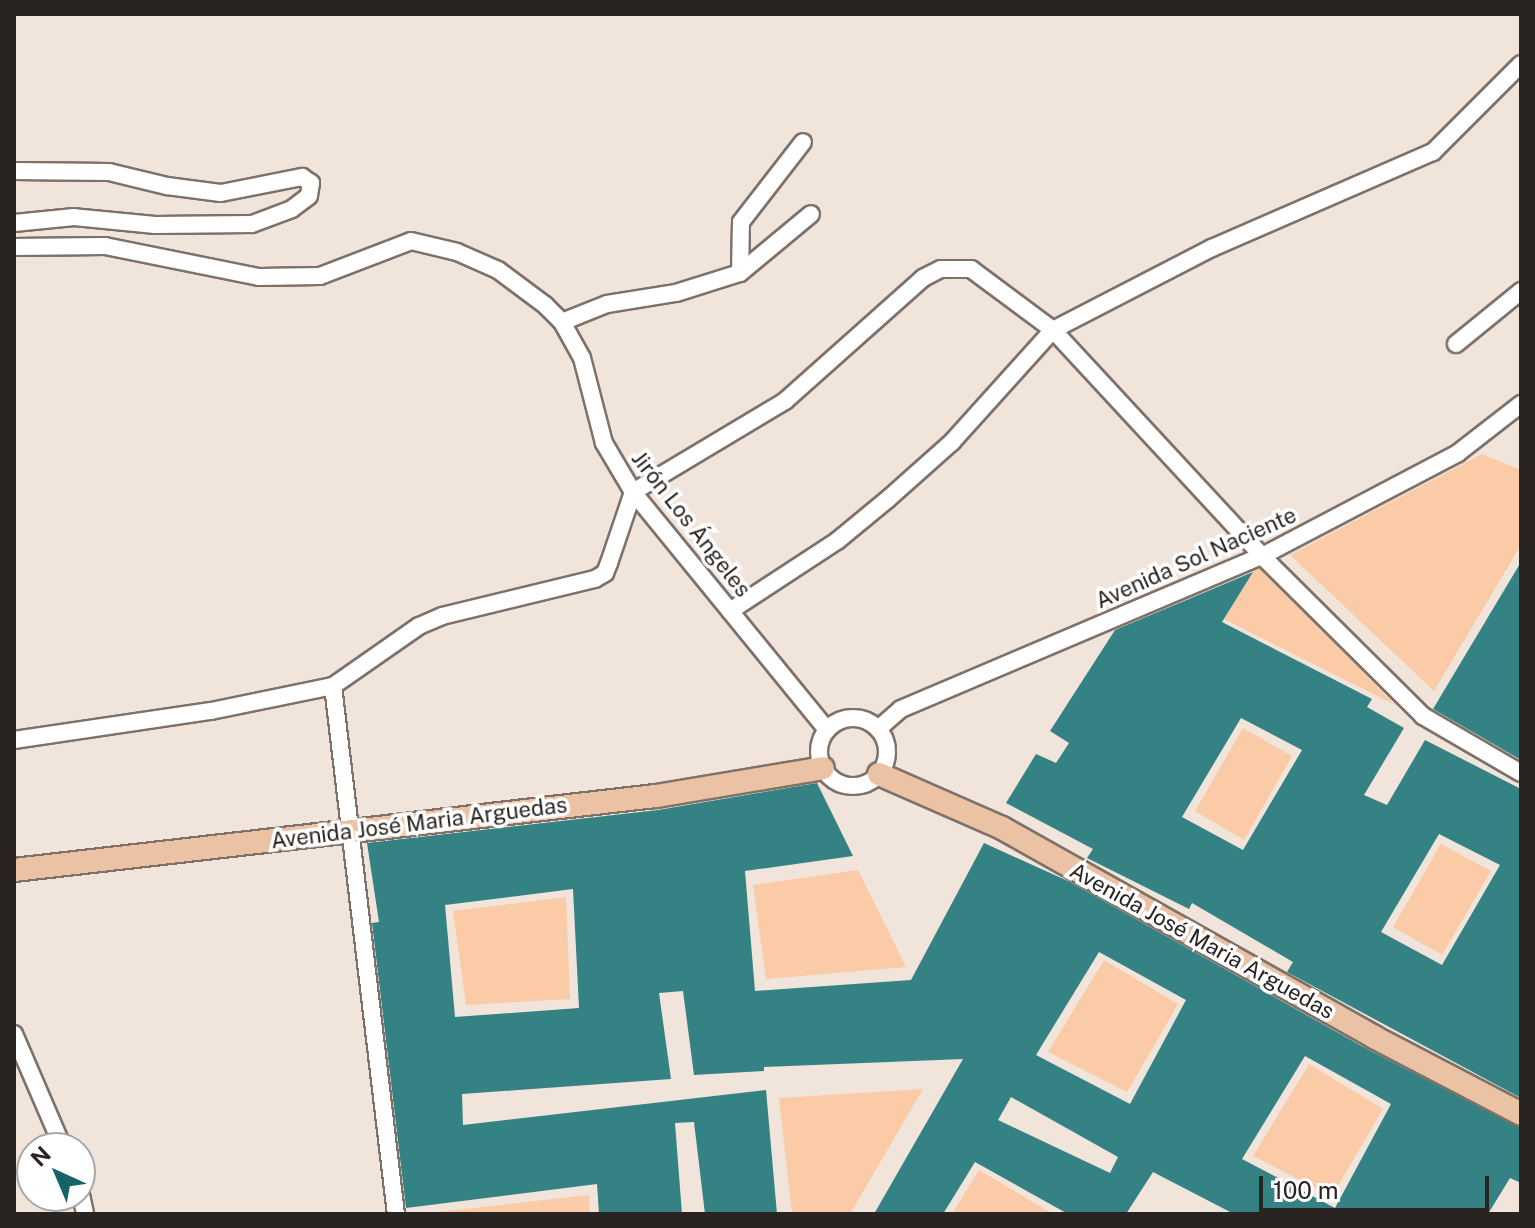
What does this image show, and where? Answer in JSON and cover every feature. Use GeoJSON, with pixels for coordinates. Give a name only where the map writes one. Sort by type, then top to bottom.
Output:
{"type":"FeatureCollection","features":[{"type":"Feature","properties":{"kind":"main road","name":"Avenida José Maria Arguedas"},"geometry":{"type":"LineString","coordinates":[[14,870],[656,796],[823,768]]}},
{"type":"Feature","properties":{"kind":"main road","name":"Avenida José Maria Arguedas"},"geometry":{"type":"LineString","coordinates":[[879,774],[1002,828],[1374,1037],[1521,1114]]}},
{"type":"Feature","properties":{"kind":"street"},"geometry":{"type":"LineString","coordinates":[[730,611],[837,541],[888,499],[952,442],[1053,330],[1212,248],[1433,152],[1521,64]]}},
{"type":"Feature","properties":{"kind":"street"},"geometry":{"type":"LineString","coordinates":[[740,273],[741,222],[803,142]]}},
{"type":"Feature","properties":{"kind":"street"},"geometry":{"type":"LineString","coordinates":[[14,171],[109,172],[167,186],[221,193],[302,177],[311,183],[309,196],[292,209],[252,224],[155,225],[74,217],[14,223]]}},
{"type":"Feature","properties":{"kind":"street"},"geometry":{"type":"LineString","coordinates":[[562,322],[607,304],[676,293],[740,273],[811,214]]}},
{"type":"Feature","properties":{"kind":"street","name":"Jirón Los Ángeles"},"geometry":{"type":"LineString","coordinates":[[14,247],[105,246],[259,277],[320,276],[411,241],[457,252],[498,270],[545,305],[562,322],[582,358],[604,443],[633,492],[827,730]]}},
{"type":"Feature","properties":{"kind":"street"},"geometry":{"type":"LineString","coordinates":[[14,740],[211,711],[333,686],[419,626],[442,616],[595,579],[605,573],[633,492],[785,401],[923,278],[941,269],[971,269],[1053,330],[1262,556],[1423,716],[1521,773]]}},
{"type":"Feature","properties":{"kind":"street"},"geometry":{"type":"LineString","coordinates":[[1456,344],[1521,291]]}},
{"type":"Feature","properties":{"kind":"street","name":"Avenida Sol Naciente"},"geometry":{"type":"LineString","coordinates":[[878,729],[901,709],[1262,556],[1458,453],[1521,404]]}},
{"type":"Feature","properties":{"kind":"street"},"geometry":{"type":"LineString","coordinates":[[333,686],[396,1214]]}},
{"type":"Feature","properties":{"kind":"street"},"geometry":{"type":"LineString","coordinates":[[847,719],[869,722],[878,729],[887,746],[879,774],[871,782],[849,786],[829,777],[823,768],[819,749],[827,730],[847,719]]}},
{"type":"Feature","properties":{"kind":"street"},"geometry":{"type":"LineString","coordinates":[[14,1034],[56,1132]]}},
{"type":"Feature","properties":{"kind":"shaded area"},"geometry":{"type":"Polygon","coordinates":[[[1482,454],[1521,470],[1521,545],[1434,691],[1290,555],[1482,454]]]}},
{"type":"Feature","properties":{"kind":"shaded area"},"geometry":{"type":"Polygon","coordinates":[[[1258,563],[1395,705],[1224,619],[1258,563]]]}},
{"type":"Feature","properties":{"kind":"shaded area"},"geometry":{"type":"Polygon","coordinates":[[[1243,728],[1292,756],[1244,840],[1195,811],[1243,728]]]}},
{"type":"Feature","properties":{"kind":"shaded area"},"geometry":{"type":"Polygon","coordinates":[[[1441,844],[1491,871],[1442,955],[1393,927],[1441,844]]]}},
{"type":"Feature","properties":{"kind":"shaded area"},"geometry":{"type":"Polygon","coordinates":[[[858,870],[906,967],[766,979],[753,885],[858,870]]]}},
{"type":"Feature","properties":{"kind":"shaded area"},"geometry":{"type":"Polygon","coordinates":[[[566,897],[570,999],[466,1005],[453,911],[566,897]]]}},
{"type":"Feature","properties":{"kind":"shaded area"},"geometry":{"type":"Polygon","coordinates":[[[1104,960],[1178,1004],[1127,1092],[1048,1052],[1104,960]]]}},
{"type":"Feature","properties":{"kind":"shaded area"},"geometry":{"type":"Polygon","coordinates":[[[1309,1064],[1383,1109],[1332,1196],[1253,1156],[1309,1064]]]}},
{"type":"Feature","properties":{"kind":"shaded area"},"geometry":{"type":"Polygon","coordinates":[[[923,1089],[850,1214],[792,1214],[779,1098],[923,1089]]]}},
{"type":"Feature","properties":{"kind":"shaded area"},"geometry":{"type":"Polygon","coordinates":[[[979,1170],[1053,1214],[952,1214],[979,1170]]]}},
{"type":"Feature","properties":{"kind":"shaded area"},"geometry":{"type":"Polygon","coordinates":[[[589,1195],[590,1214],[420,1214],[589,1195]]]}},
{"type":"Feature","properties":{"kind":"building"},"geometry":{"type":"Polygon","coordinates":[[[1521,562],[1521,760],[1433,709],[1521,562]]]}},
{"type":"Feature","properties":{"kind":"building"},"geometry":{"type":"Polygon","coordinates":[[[1253,572],[1222,622],[1372,699],[1367,707],[1404,728],[1364,795],[1387,805],[1425,740],[1521,789],[1521,1098],[1287,972],[1293,962],[1192,903],[1189,909],[1087,858],[1093,849],[1006,803],[1036,754],[1056,763],[1069,743],[1050,731],[1115,630],[1253,572]],[[1241,718],[1182,817],[1243,850],[1302,750],[1241,718]],[[1439,834],[1381,932],[1442,965],[1500,865],[1439,834]]]}},
{"type":"Feature","properties":{"kind":"building"},"geometry":{"type":"Polygon","coordinates":[[[817,783],[853,856],[745,871],[755,991],[911,980],[984,843],[1070,882],[1367,1049],[1521,1128],[1521,1183],[1510,1178],[1488,1214],[1234,1214],[1153,1172],[1126,1214],[1068,1214],[975,1162],[943,1214],[874,1214],[963,1059],[764,1067],[764,1071],[694,1075],[683,991],[659,993],[671,1079],[462,1094],[463,1125],[766,1090],[777,1214],[705,1214],[694,1122],[675,1123],[682,1214],[599,1214],[597,1184],[406,1208],[372,923],[379,922],[367,843],[658,810],[817,783]],[[573,889],[445,905],[455,1017],[579,1008],[573,889]],[[1099,952],[1036,1055],[1130,1104],[1186,1000],[1099,952]],[[1305,1056],[1242,1159],[1335,1208],[1391,1104],[1305,1056]],[[1011,1097],[998,1120],[1110,1173],[1118,1157],[1011,1097]]]}}]}
